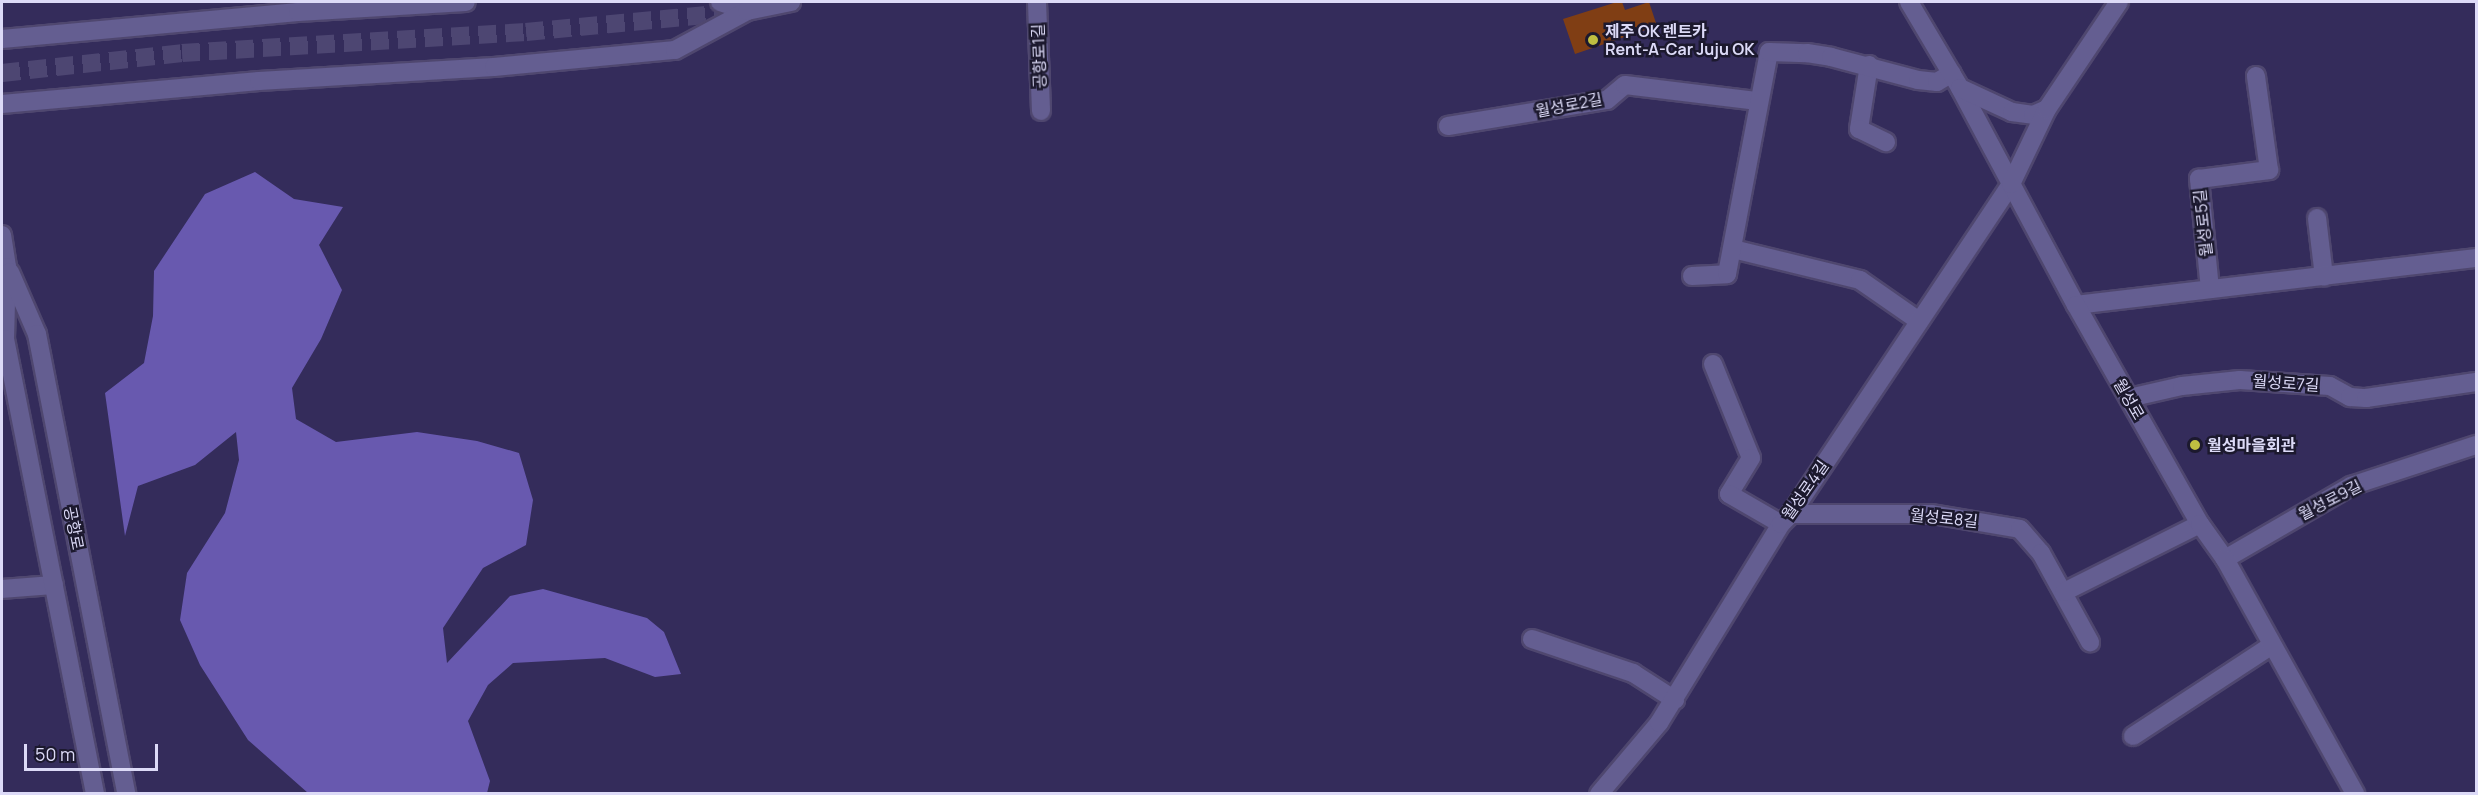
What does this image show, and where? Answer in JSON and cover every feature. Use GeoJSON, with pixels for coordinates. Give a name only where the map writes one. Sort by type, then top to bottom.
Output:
{"type":"FeatureCollection","features":[{"type":"Feature","properties":{"kind":"street"},"geometry":{"type":"LineString","coordinates":[[2,39],[298,12],[466,2]]}},
{"type":"Feature","properties":{"kind":"street"},"geometry":{"type":"LineString","coordinates":[[720,2],[747,11]]}},
{"type":"Feature","properties":{"kind":"street"},"geometry":{"type":"LineString","coordinates":[[2,104],[259,81],[494,68],[675,50],[747,11],[791,2]]}},
{"type":"Feature","properties":{"kind":"street","name":"공항로1길"},"geometry":{"type":"LineString","coordinates":[[1037,2],[1041,111]]}},
{"type":"Feature","properties":{"kind":"street","name":"월성로"},"geometry":{"type":"LineString","coordinates":[[1909,2],[1956,80],[2076,306],[2200,524],[2225,559],[2355,794]]}},
{"type":"Feature","properties":{"kind":"street","name":"월성로4길"},"geometry":{"type":"LineString","coordinates":[[1599,794],[1659,723],[1675,700],[1786,519],[2011,184],[2047,109],[2119,2]]}},
{"type":"Feature","properties":{"kind":"street"},"geometry":{"type":"LineString","coordinates":[[1692,276],[1726,274],[1733,249],[1768,52],[1807,53],[1869,65],[1918,80],[1937,82],[1956,80],[2013,112],[2033,115],[2047,109]]}},
{"type":"Feature","properties":{"kind":"street"},"geometry":{"type":"LineString","coordinates":[[1869,65],[1859,129],[1886,142]]}},
{"type":"Feature","properties":{"kind":"street","name":"월성로5길"},"geometry":{"type":"LineString","coordinates":[[2210,289],[2199,179],[2269,170],[2256,76]]}},
{"type":"Feature","properties":{"kind":"street","name":"월성로2길"},"geometry":{"type":"LineString","coordinates":[[1448,126],[1607,100],[1625,85],[1758,101]]}},
{"type":"Feature","properties":{"kind":"street"},"geometry":{"type":"LineString","coordinates":[[2317,218],[2324,277]]}},
{"type":"Feature","properties":{"kind":"street","name":"공항로"},"geometry":{"type":"LineString","coordinates":[[2,235],[8,267],[37,334],[126,794]]}},
{"type":"Feature","properties":{"kind":"street"},"geometry":{"type":"LineString","coordinates":[[1733,249],[1860,280],[1919,321]]}},
{"type":"Feature","properties":{"kind":"street"},"geometry":{"type":"LineString","coordinates":[[2076,306],[2476,258]]}},
{"type":"Feature","properties":{"kind":"street","name":"공항로"},"geometry":{"type":"LineString","coordinates":[[8,267],[5,339],[95,794]]}},
{"type":"Feature","properties":{"kind":"street"},"geometry":{"type":"LineString","coordinates":[[1713,364],[1751,458],[1729,494],[1786,519]]}},
{"type":"Feature","properties":{"kind":"street","name":"월성로7길"},"geometry":{"type":"LineString","coordinates":[[2129,399],[2182,386],[2240,380],[2330,386],[2350,397],[2366,398],[2476,381]]}},
{"type":"Feature","properties":{"kind":"street","name":"월성로9길"},"geometry":{"type":"LineString","coordinates":[[2225,559],[2351,486],[2476,445]]}},
{"type":"Feature","properties":{"kind":"street","name":"월성로8길"},"geometry":{"type":"LineString","coordinates":[[1786,519],[1932,514],[2020,529],[2041,553],[2090,642]]}},
{"type":"Feature","properties":{"kind":"street"},"geometry":{"type":"LineString","coordinates":[[2064,592],[2200,524]]}},
{"type":"Feature","properties":{"kind":"street"},"geometry":{"type":"LineString","coordinates":[[2,589],[54,585]]}},
{"type":"Feature","properties":{"kind":"street"},"geometry":{"type":"LineString","coordinates":[[1532,639],[1633,673],[1675,700]]}},
{"type":"Feature","properties":{"kind":"street"},"geometry":{"type":"LineString","coordinates":[[2133,736],[2272,645]]}},
{"type":"Feature","properties":{"kind":"shaded area"},"geometry":{"type":"Polygon","coordinates":[[[255,172],[294,199],[343,207],[319,245],[342,290],[321,339],[292,388],[296,419],[336,442],[417,432],[477,441],[519,453],[533,500],[526,545],[483,568],[443,628],[447,663],[510,596],[543,589],[647,618],[664,632],[681,674],[655,677],[605,658],[513,663],[488,685],[468,721],[490,781],[487,793],[308,793],[248,740],[200,665],[180,620],[187,573],[225,513],[239,460],[236,432],[195,465],[138,486],[125,536],[105,393],[144,363],[153,316],[154,271],[205,194],[255,172]]]}},
{"type":"Feature","properties":{"kind":"building","name":"제주 OK 렌트카 Rent-A-Car Juju OK"},"geometry":{"type":"Polygon","coordinates":[[[1622,2],[1625,10],[1649,2],[1657,26],[1575,54],[1563,19],[1622,2]]]}},
{"type":"Feature","properties":{"kind":"tunnel"},"geometry":{"type":"LineString","coordinates":[[2,73],[182,53],[526,32],[747,11]]}},
{"type":"Feature","properties":{"kind":"place","name":"제주 OK 렌트카 Rent-A-Car Juju OK"},"geometry":{"type":"Point","coordinates":[1593,40]}},
{"type":"Feature","properties":{"kind":"place","name":"월성마을회관"},"geometry":{"type":"Point","coordinates":[2195,445]}}]}
